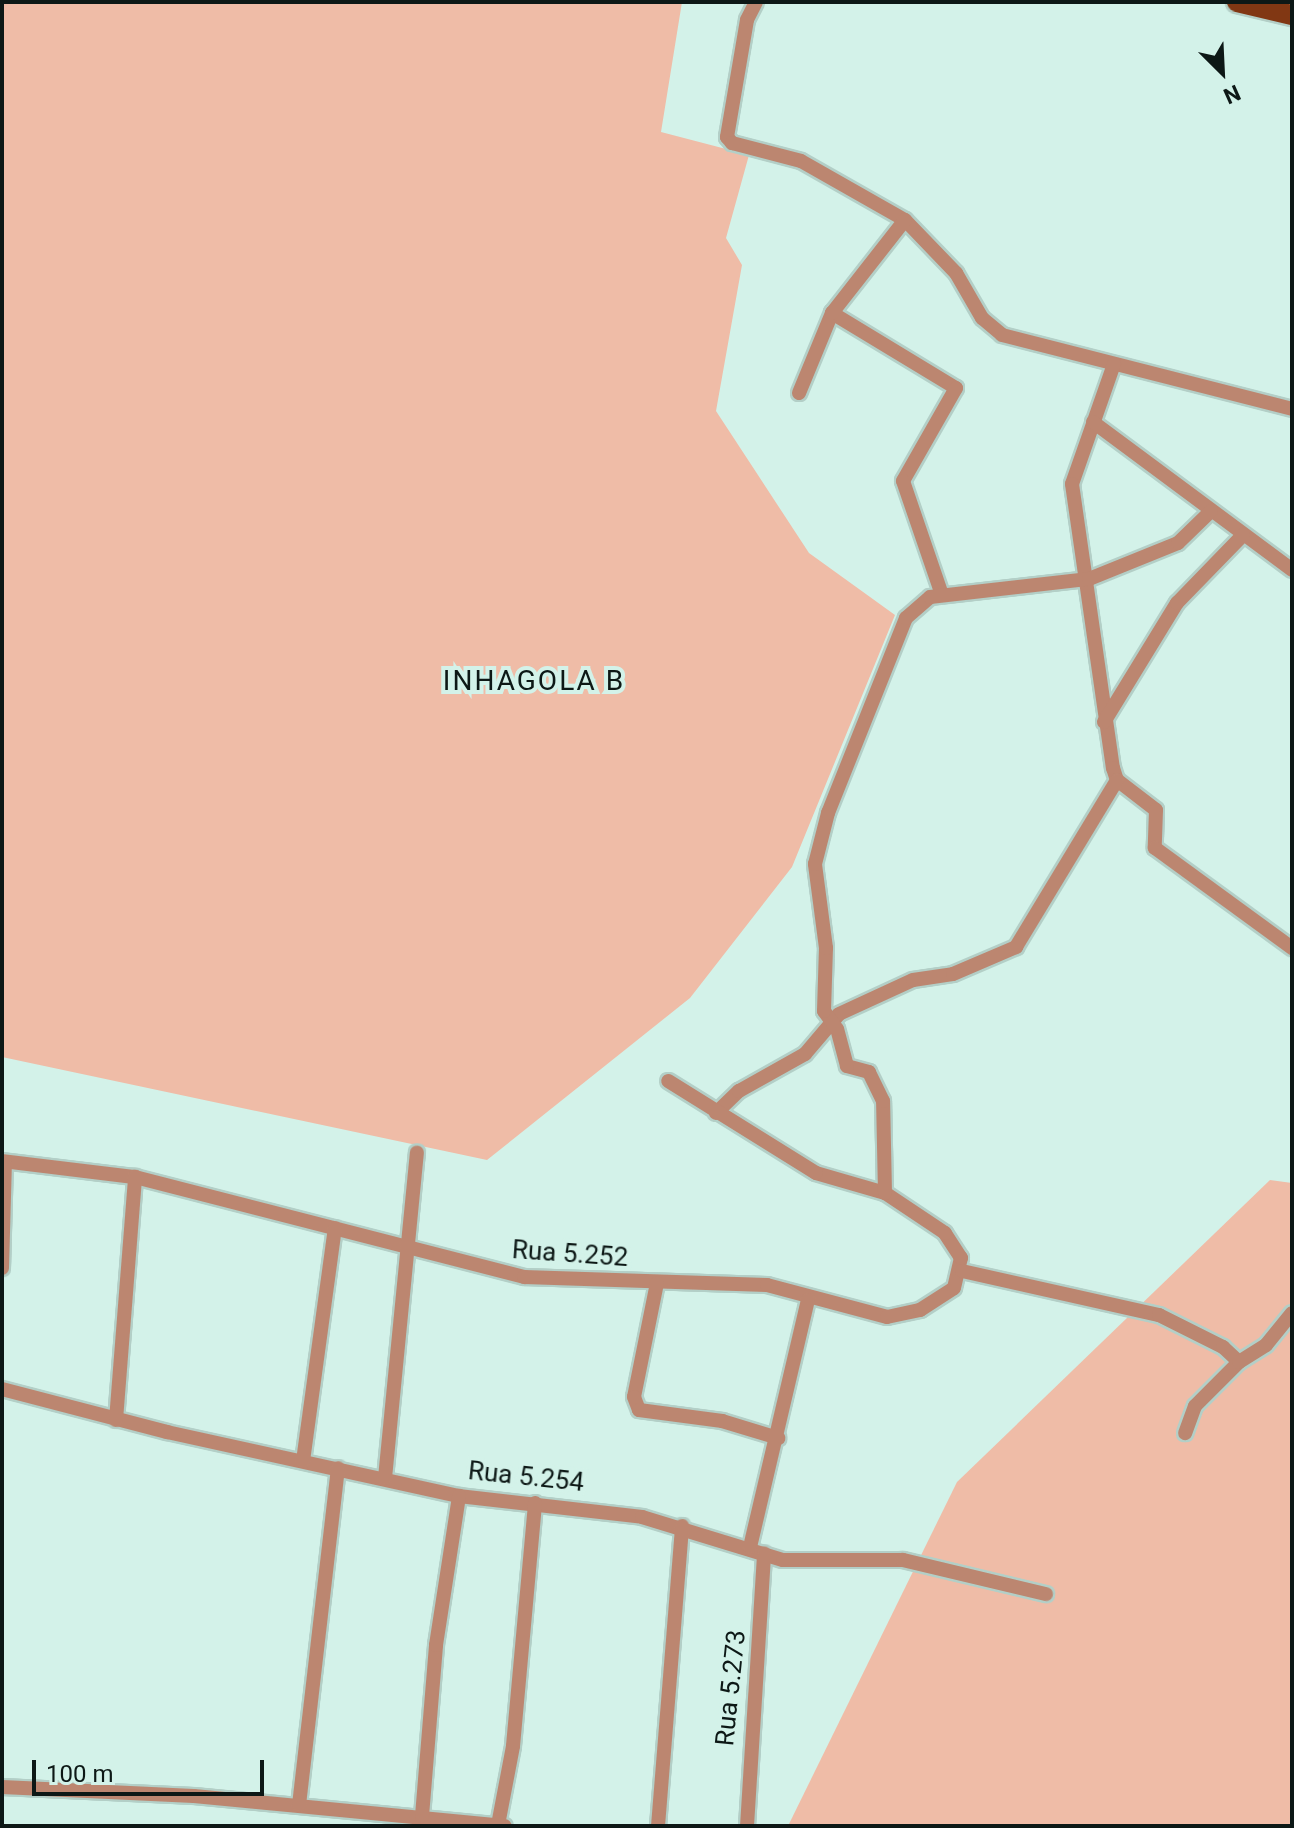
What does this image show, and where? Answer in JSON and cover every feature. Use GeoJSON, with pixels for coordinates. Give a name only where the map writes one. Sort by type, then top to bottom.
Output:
{"type":"FeatureCollection","features":[{"type":"Feature","properties":{"kind":"main road"},"geometry":{"type":"LineString","coordinates":[[1237,2],[1292,15]]}},
{"type":"Feature","properties":{"kind":"street"},"geometry":{"type":"LineString","coordinates":[[756,2],[747,20],[727,137],[732,143],[801,161],[905,220],[956,273],[982,318],[1002,335],[1292,409]]}},
{"type":"Feature","properties":{"kind":"street"},"geometry":{"type":"LineString","coordinates":[[799,393],[832,313],[905,220]]}},
{"type":"Feature","properties":{"kind":"street"},"geometry":{"type":"LineString","coordinates":[[832,313],[956,388],[903,481],[942,595]]}},
{"type":"Feature","properties":{"kind":"street"},"geometry":{"type":"LineString","coordinates":[[1114,364],[1072,484],[1089,579],[1104,722],[1117,780],[1156,810],[1155,848],[1292,948]]}},
{"type":"Feature","properties":{"kind":"street"},"geometry":{"type":"LineString","coordinates":[[1093,422],[1292,570]]}},
{"type":"Feature","properties":{"kind":"street"},"geometry":{"type":"LineString","coordinates":[[885,1193],[883,1101],[869,1072],[847,1066],[823,1006],[817,846],[906,618],[918,604],[942,595],[1089,579],[1178,543],[1211,511]]}},
{"type":"Feature","properties":{"kind":"street"},"geometry":{"type":"LineString","coordinates":[[1104,722],[1177,603],[1243,535]]}},
{"type":"Feature","properties":{"kind":"street"},"geometry":{"type":"LineString","coordinates":[[716,1113],[739,1091],[805,1054],[831,1020],[913,980],[953,974],[1016,947],[1117,780]]}},
{"type":"Feature","properties":{"kind":"street"},"geometry":{"type":"LineString","coordinates":[[668,1081],[816,1173],[885,1193],[945,1233],[962,1271],[1159,1315],[1203,1332],[1239,1362]]}},
{"type":"Feature","properties":{"kind":"street"},"geometry":{"type":"LineString","coordinates":[[385,1478],[405,1246],[417,1153]]}},
{"type":"Feature","properties":{"kind":"street"},"geometry":{"type":"LineString","coordinates":[[2,1268],[3,1162]]}},
{"type":"Feature","properties":{"kind":"street","name":"Rua 5.252"},"geometry":{"type":"LineString","coordinates":[[3,1162],[135,1177],[524,1277],[767,1285],[860,1314],[905,1317],[954,1288],[962,1271]]}},
{"type":"Feature","properties":{"kind":"street"},"geometry":{"type":"LineString","coordinates":[[116,1420],[135,1177]]}},
{"type":"Feature","properties":{"kind":"street"},"geometry":{"type":"LineString","coordinates":[[303,1461],[335,1228]]}},
{"type":"Feature","properties":{"kind":"street"},"geometry":{"type":"LineString","coordinates":[[657,1283],[634,1397],[639,1410],[722,1421],[778,1438]]}},
{"type":"Feature","properties":{"kind":"street"},"geometry":{"type":"LineString","coordinates":[[750,1547],[808,1300]]}},
{"type":"Feature","properties":{"kind":"street"},"geometry":{"type":"LineString","coordinates":[[1185,1433],[1195,1406],[1239,1362],[1280,1328],[1292,1313]]}},
{"type":"Feature","properties":{"kind":"street"},"geometry":{"type":"LineString","coordinates":[[1280,1328],[1292,1338]]}},
{"type":"Feature","properties":{"kind":"street","name":"Rua 5.254"},"geometry":{"type":"LineString","coordinates":[[2,1389],[116,1420],[459,1496],[535,1503],[682,1526],[764,1554],[805,1563],[936,1564],[1046,1594]]}},
{"type":"Feature","properties":{"kind":"street"},"geometry":{"type":"LineString","coordinates":[[299,1805],[338,1468]]}},
{"type":"Feature","properties":{"kind":"street"},"geometry":{"type":"LineString","coordinates":[[422,1816],[436,1645],[459,1496]]}},
{"type":"Feature","properties":{"kind":"street"},"geometry":{"type":"LineString","coordinates":[[2,1787],[299,1805],[502,1825],[513,1746],[535,1503]]}},
{"type":"Feature","properties":{"kind":"street"},"geometry":{"type":"LineString","coordinates":[[658,1826],[682,1526]]}},
{"type":"Feature","properties":{"kind":"street","name":"Rua 5.273"},"geometry":{"type":"LineString","coordinates":[[747,1826],[764,1554]]}},
{"type":"Feature","properties":{"kind":"shaded area"},"geometry":{"type":"Polygon","coordinates":[[[2,2],[682,2],[661,132],[749,155],[726,238],[742,265],[716,411],[809,553],[895,615],[792,867],[690,998],[487,1160],[2,1057],[2,2]]]}},
{"type":"Feature","properties":{"kind":"shaded area"},"geometry":{"type":"Polygon","coordinates":[[[1270,1180],[1292,1183],[1292,1826],[788,1826],[957,1482],[1270,1180]]]}},
{"type":"Feature","properties":{"kind":"district","name":"INHAGOLA B"},"geometry":{"type":"Point","coordinates":[534,681]}}]}
